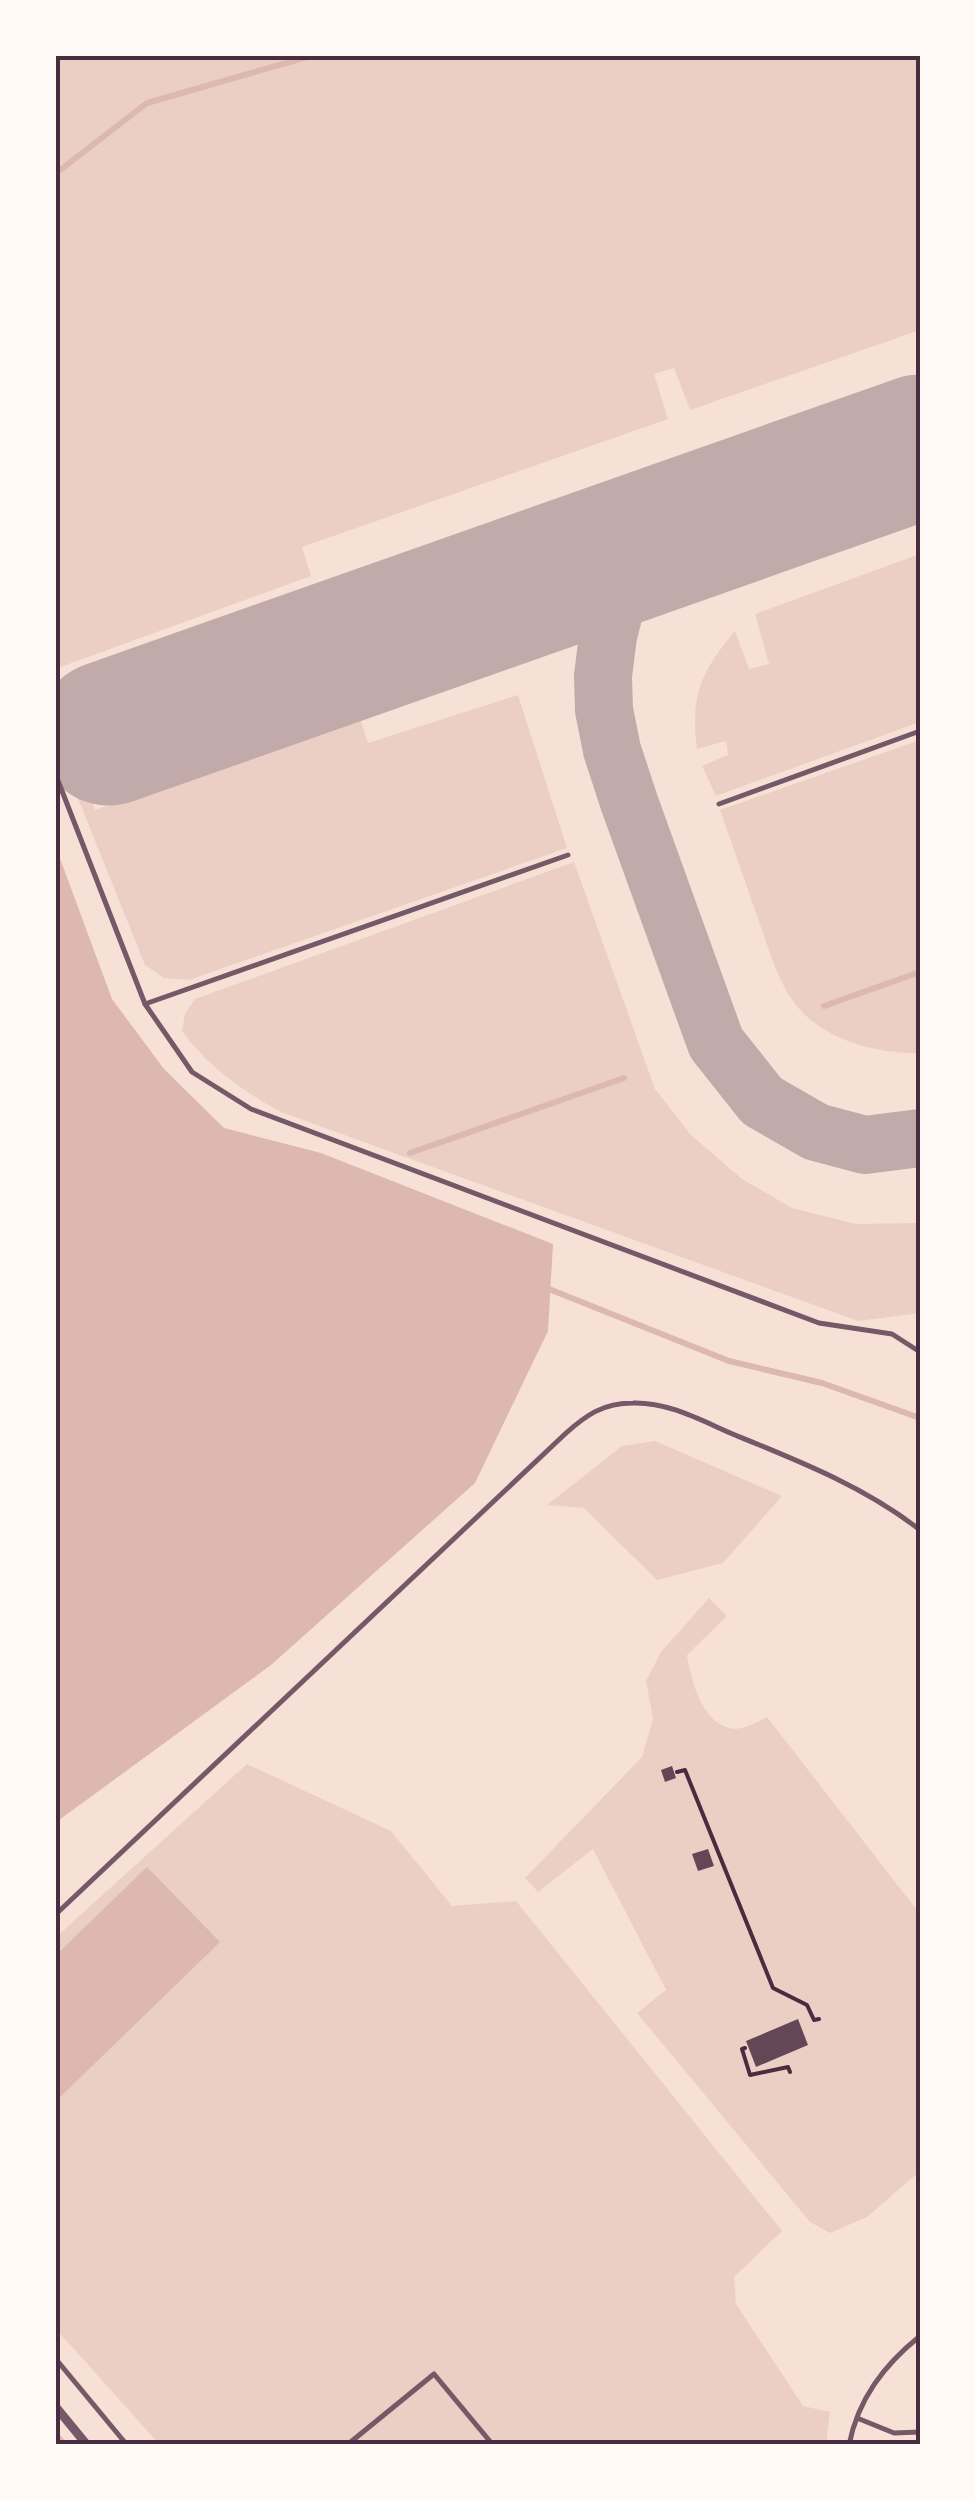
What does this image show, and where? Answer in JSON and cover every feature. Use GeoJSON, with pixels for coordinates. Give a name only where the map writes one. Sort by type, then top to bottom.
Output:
{"type":"FeatureCollection","features":[{"type":"Feature","properties":{"kind":"street"},"geometry":{"type":"LineString","coordinates":[[55,2406],[87,2445]]}},
{"type":"Feature","properties":{"kind":"lane"},"geometry":{"type":"LineString","coordinates":[[719,804],[920,731]]}},
{"type":"Feature","properties":{"kind":"lane"},"geometry":{"type":"LineString","coordinates":[[55,773],[145,1004],[192,1072],[250,1109],[819,1323],[892,1334],[920,1352]]}},
{"type":"Feature","properties":{"kind":"lane"},"geometry":{"type":"LineString","coordinates":[[145,1004],[568,855]]}},
{"type":"Feature","properties":{"kind":"lane"},"geometry":{"type":"LineString","coordinates":[[55,1915],[565,1434],[586,1415],[606,1405],[664,1405],[824,1472],[920,1530]]}},
{"type":"Feature","properties":{"kind":"lane"},"geometry":{"type":"LineString","coordinates":[[849,2445],[864,2398],[896,2355],[920,2336]]}},
{"type":"Feature","properties":{"kind":"lane"},"geometry":{"type":"LineString","coordinates":[[55,2358],[127,2445]]}},
{"type":"Feature","properties":{"kind":"lane"},"geometry":{"type":"LineString","coordinates":[[347,2445],[434,2374],[493,2445]]}},
{"type":"Feature","properties":{"kind":"lane"},"geometry":{"type":"LineString","coordinates":[[857,2418],[894,2433],[920,2432]]}},
{"type":"Feature","properties":{"kind":"path"},"geometry":{"type":"LineString","coordinates":[[677,1772],[686,1770],[773,1988],[807,2005],[814,2020],[818,2018]]}},
{"type":"Feature","properties":{"kind":"path"},"geometry":{"type":"LineString","coordinates":[[745,2048],[742,2050],[750,2076],[788,2068],[790,2072]]}},
{"type":"Feature","properties":{"kind":"shaded area"},"geometry":{"type":"Polygon","coordinates":[[[55,55],[920,55],[920,330],[690,410],[674,368],[654,374],[668,419],[302,547],[311,576],[55,669],[55,55]]]}},
{"type":"Feature","properties":{"kind":"shaded area"},"geometry":{"type":"Polygon","coordinates":[[[920,554],[920,722],[716,796],[702,766],[728,755],[726,741],[697,749],[695,714],[706,672],[735,631],[749,669],[769,664],[755,614],[920,554]]]}},
{"type":"Feature","properties":{"kind":"shaded area"},"geometry":{"type":"Polygon","coordinates":[[[518,695],[567,848],[189,980],[164,978],[145,965],[55,741],[55,701],[95,810],[359,716],[368,743],[518,695]]]}},
{"type":"Feature","properties":{"kind":"shaded area"},"geometry":{"type":"Polygon","coordinates":[[[920,740],[920,1053],[903,1053],[836,1036],[795,1004],[775,967],[720,810],[920,740]]]}},
{"type":"Feature","properties":{"kind":"shaded area"},"geometry":{"type":"Polygon","coordinates":[[[55,845],[112,999],[164,1069],[224,1128],[321,1153],[553,1244],[548,1331],[475,1483],[271,1665],[55,1823],[55,845]]]}},
{"type":"Feature","properties":{"kind":"shaded area"},"geometry":{"type":"Polygon","coordinates":[[[574,862],[655,1089],[691,1135],[742,1179],[792,1208],[856,1224],[920,1223],[920,1313],[858,1321],[281,1112],[227,1077],[182,1031],[185,1014],[195,999],[574,862]]]}},
{"type":"Feature","properties":{"kind":"shaded area"},"geometry":{"type":"Polygon","coordinates":[[[655,1441],[782,1496],[723,1563],[657,1580],[584,1508],[547,1505],[622,1446],[655,1441]]]}},
{"type":"Feature","properties":{"kind":"shaded area"},"geometry":{"type":"Polygon","coordinates":[[[709,1598],[727,1616],[687,1655],[704,1708],[719,1724],[734,1729],[767,1717],[920,1914],[920,2171],[867,2217],[830,2233],[810,2222],[637,2013],[666,1990],[593,1849],[538,1892],[525,1878],[642,1757],[653,1719],[646,1681],[661,1652],[709,1598]]]}},
{"type":"Feature","properties":{"kind":"shaded area"},"geometry":{"type":"Polygon","coordinates":[[[247,1764],[391,1831],[452,1906],[516,1901],[782,2231],[734,2277],[736,2304],[803,2406],[830,2412],[826,2445],[160,2445],[55,2328],[55,1938],[247,1764]]]}},
{"type":"Feature","properties":{"kind":"shaded area"},"geometry":{"type":"Polygon","coordinates":[[[147,1867],[220,1942],[55,2102],[55,1956],[147,1867]]]}},
{"type":"Feature","properties":{"kind":"building"},"geometry":{"type":"Polygon","coordinates":[[[672,1766],[676,1778],[665,1782],[661,1770],[672,1766]]]}},
{"type":"Feature","properties":{"kind":"building"},"geometry":{"type":"Polygon","coordinates":[[[708,1849],[714,1866],[698,1871],[692,1854],[708,1849]]]}},
{"type":"Feature","properties":{"kind":"building"},"geometry":{"type":"Polygon","coordinates":[[[798,2019],[808,2045],[756,2067],[746,2041],[798,2019]]]}},
{"type":"Feature","properties":{"kind":"waterway"},"geometry":{"type":"LineString","coordinates":[[55,174],[147,103],[314,55]]}},
{"type":"Feature","properties":{"kind":"waterway"},"geometry":{"type":"LineString","coordinates":[[824,1006],[920,972]]}},
{"type":"Feature","properties":{"kind":"waterway"},"geometry":{"type":"LineString","coordinates":[[410,1153],[624,1078]]}},
{"type":"Feature","properties":{"kind":"waterway"},"geometry":{"type":"LineString","coordinates":[[544,1287],[729,1361],[822,1383],[920,1418]]}},
{"type":"Feature","properties":{"kind":"waterway"},"geometry":{"type":"LineString","coordinates":[[55,2434],[65,2445]]}},
{"type":"Feature","properties":{"kind":"taxiway"},"geometry":{"type":"LineString","coordinates":[[630,549],[608,636],[604,710],[629,802],[716,1043],[762,1101],[816,1132],[865,1145],[920,1138]]}},
{"type":"Feature","properties":{"kind":"runway"},"geometry":{"type":"LineString","coordinates":[[109,733],[920,447]]}}]}
